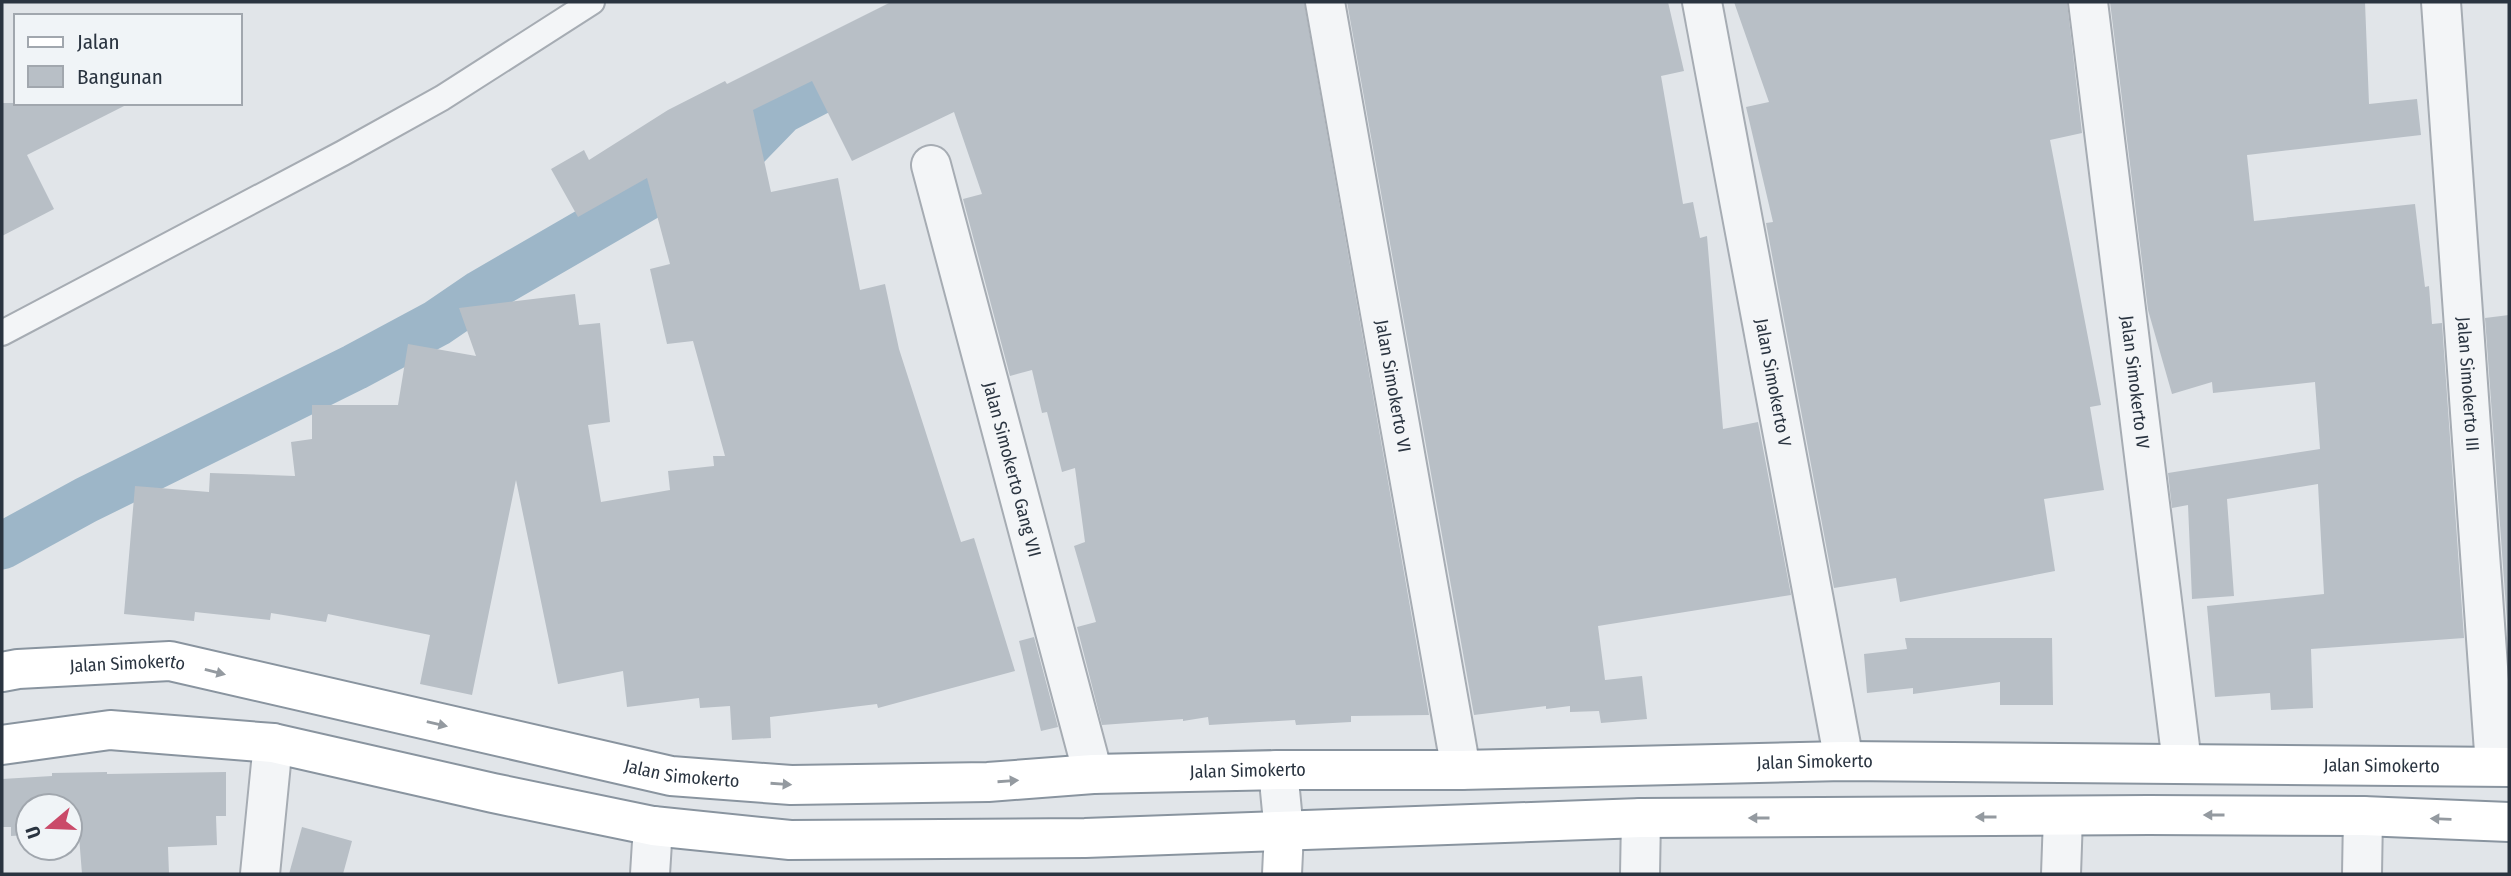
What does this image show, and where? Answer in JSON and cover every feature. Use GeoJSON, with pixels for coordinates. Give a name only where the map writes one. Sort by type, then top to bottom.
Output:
{"type":"FeatureCollection","features":[{"type":"Feature","properties":{"kind":"main road","name":"Jalan Simokerto"},"geometry":{"type":"LineString","coordinates":[[2,673],[18,668],[170,661],[671,776],[791,785],[988,782],[1093,774],[1461,770],[1844,761],[2502,767]]}},
{"type":"Feature","properties":{"kind":"main road"},"geometry":{"type":"LineString","coordinates":[[2,745],[110,730],[273,743],[492,793],[653,826],[790,840],[1084,838],[1642,818],[2063,817],[2149,814],[2363,816],[2509,822]]}},
{"type":"Feature","properties":{"kind":"main road"},"geometry":{"type":"LineString","coordinates":[[1282,874],[1284,832]]}},
{"type":"Feature","properties":{"kind":"street","name":"Jalan Simokerto VI"},"geometry":{"type":"LineString","coordinates":[[1325,2],[1461,770]]}},
{"type":"Feature","properties":{"kind":"street","name":"Jalan Simokerto V"},"geometry":{"type":"LineString","coordinates":[[1702,2],[1844,761]]}},
{"type":"Feature","properties":{"kind":"street","name":"Jalan Simokerto IV"},"geometry":{"type":"LineString","coordinates":[[2088,2],[2182,763]]}},
{"type":"Feature","properties":{"kind":"street","name":"Jalan Simokerto III"},"geometry":{"type":"LineString","coordinates":[[2441,2],[2502,767]]}},
{"type":"Feature","properties":{"kind":"street","name":"Jalan Simokerto Gang VII"},"geometry":{"type":"LineString","coordinates":[[931,164],[1093,774]]}},
{"type":"Feature","properties":{"kind":"street"},"geometry":{"type":"LineString","coordinates":[[260,874],[273,743]]}},
{"type":"Feature","properties":{"kind":"street"},"geometry":{"type":"LineString","coordinates":[[1278,770],[1284,832]]}},
{"type":"Feature","properties":{"kind":"street"},"geometry":{"type":"LineString","coordinates":[[2362,874],[2363,816]]}},
{"type":"Feature","properties":{"kind":"street"},"geometry":{"type":"LineString","coordinates":[[2061,874],[2063,817]]}},
{"type":"Feature","properties":{"kind":"street"},"geometry":{"type":"LineString","coordinates":[[1640,874],[1642,818]]}},
{"type":"Feature","properties":{"kind":"street"},"geometry":{"type":"LineString","coordinates":[[650,874],[653,826]]}},
{"type":"Feature","properties":{"kind":"lane"},"geometry":{"type":"LineString","coordinates":[[2,333],[442,98],[592,2]]}},
{"type":"Feature","properties":{"kind":"building"},"geometry":{"type":"Polygon","coordinates":[[[891,2],[1304,2],[1429,715],[1351,716],[1351,722],[1296,725],[1295,720],[1209,725],[1208,717],[1183,721],[1102,725],[1077,627],[1096,622],[1074,546],[1085,542],[1075,468],[1062,472],[1047,412],[1042,413],[1032,370],[1010,376],[963,199],[982,194],[954,112],[852,161],[812,81],[753,110],[771,192],[838,178],[860,290],[885,284],[899,349],[961,542],[974,538],[1015,671],[878,708],[877,704],[770,717],[771,738],[732,740],[730,706],[700,708],[699,698],[627,707],[623,671],[558,684],[516,480],[472,695],[420,684],[430,635],[328,614],[326,622],[271,613],[270,620],[195,612],[194,621],[124,614],[135,486],[209,492],[210,473],[295,476],[291,442],[312,439],[312,405],[398,405],[408,344],[476,356],[459,308],[575,294],[579,325],[600,323],[610,422],[588,425],[601,502],[670,490],[668,471],[714,466],[713,456],[725,456],[693,341],[667,344],[650,269],[670,264],[647,178],[578,217],[551,169],[584,150],[589,160],[668,110],[725,81],[727,84],[891,2]]]}},
{"type":"Feature","properties":{"kind":"building"},"geometry":{"type":"Polygon","coordinates":[[[1347,2],[1668,2],[1684,71],[1661,76],[1683,204],[1693,202],[1700,238],[1707,236],[1723,429],[1758,422],[1791,595],[1598,626],[1605,680],[1642,676],[1647,719],[1601,723],[1599,711],[1570,712],[1570,706],[1546,709],[1546,706],[1474,715],[1347,2]]]}},
{"type":"Feature","properties":{"kind":"building"},"geometry":{"type":"Polygon","coordinates":[[[1734,2],[2067,2],[2082,133],[2050,140],[2101,405],[2090,407],[2104,490],[2044,499],[2055,571],[1900,602],[1896,578],[1834,588],[1766,223],[1773,222],[1746,107],[1769,102],[1734,2]]]}},
{"type":"Feature","properties":{"kind":"building"},"geometry":{"type":"Polygon","coordinates":[[[2110,2],[2365,2],[2369,104],[2417,99],[2421,135],[2247,155],[2254,221],[2415,204],[2425,287],[2429,286],[2432,324],[2442,323],[2464,638],[2311,649],[2313,708],[2271,710],[2270,693],[2215,697],[2207,606],[2324,594],[2318,484],[2227,499],[2234,596],[2192,599],[2188,505],[2172,508],[2168,473],[2320,449],[2315,382],[2213,393],[2212,382],[2172,394],[2148,310],[2110,2]]]}},
{"type":"Feature","properties":{"kind":"building"},"geometry":{"type":"Polygon","coordinates":[[[2,103],[126,105],[27,155],[54,209],[2,236],[2,103]]]}},
{"type":"Feature","properties":{"kind":"building"},"geometry":{"type":"Polygon","coordinates":[[[2509,315],[2509,635],[2508,635],[2485,318],[2509,315]]]}},
{"type":"Feature","properties":{"kind":"building"},"geometry":{"type":"Polygon","coordinates":[[[1034,637],[1058,727],[1041,731],[1019,641],[1034,637]]]}},
{"type":"Feature","properties":{"kind":"building"},"geometry":{"type":"Polygon","coordinates":[[[1905,638],[2052,638],[2053,705],[2000,705],[2000,682],[1913,694],[1913,688],[1867,693],[1864,654],[1907,649],[1905,638]]]}},
{"type":"Feature","properties":{"kind":"building"},"geometry":{"type":"Polygon","coordinates":[[[226,772],[226,816],[216,816],[217,845],[168,847],[169,874],[82,874],[84,792],[14,792],[14,836],[11,836],[11,827],[2,827],[2,779],[52,776],[52,773],[226,772]]]}},
{"type":"Feature","properties":{"kind":"building"},"geometry":{"type":"Polygon","coordinates":[[[302,827],[352,841],[343,874],[289,874],[302,827]]]}},
{"type":"Feature","properties":{"kind":"waterway"},"geometry":{"type":"LineString","coordinates":[[2,546],[86,500],[355,367],[437,323],[481,293],[652,194],[748,145],[782,110],[873,63]]}}]}
